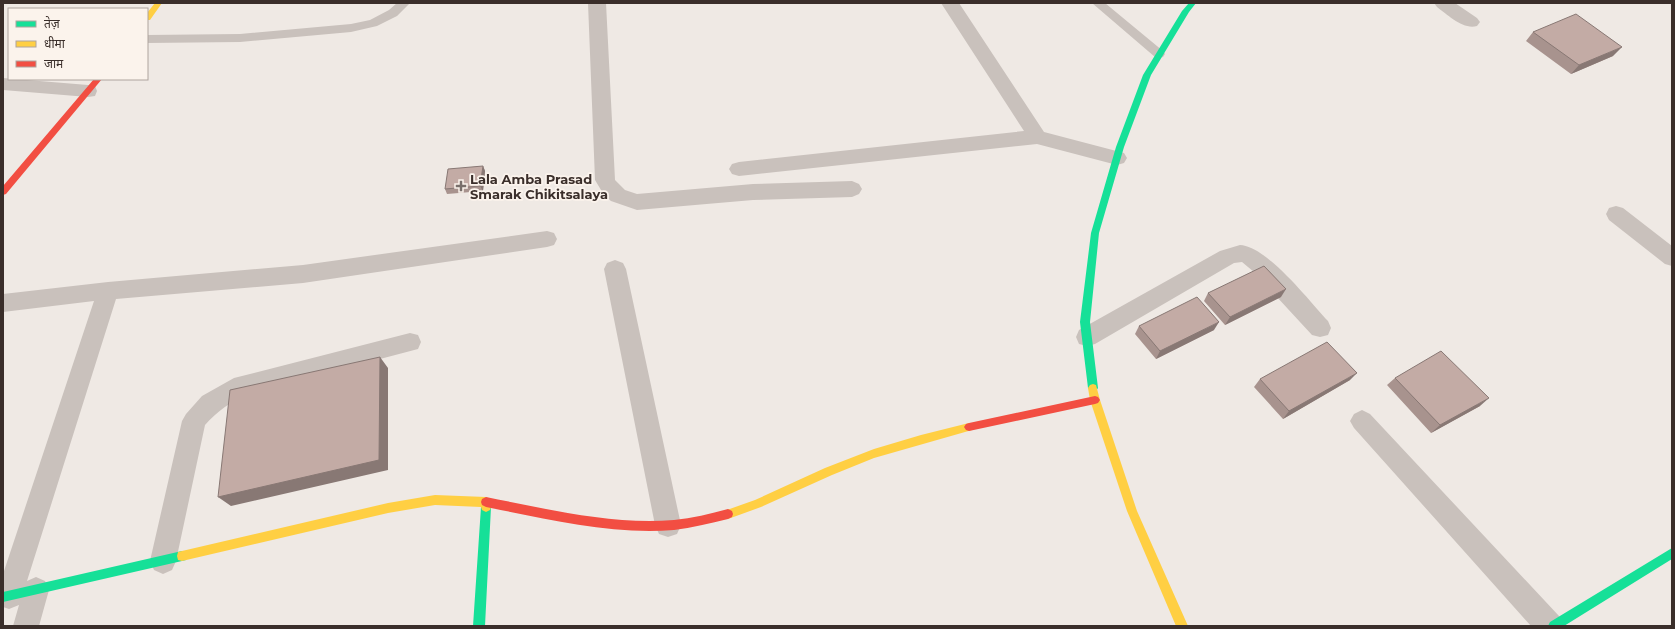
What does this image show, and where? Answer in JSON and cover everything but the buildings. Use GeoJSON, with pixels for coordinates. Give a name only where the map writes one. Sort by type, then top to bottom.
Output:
{"type":"FeatureCollection","features":[{"type":"Feature","properties":{"kind":"street"},"geometry":{"type":"LineString","coordinates":[[148,17],[159,3]]}},
{"type":"Feature","properties":{"kind":"street"},"geometry":{"type":"LineString","coordinates":[[597,3],[605,180],[610,189],[618,198],[637,202],[753,192],[852,189]]}},
{"type":"Feature","properties":{"kind":"street"},"geometry":{"type":"LineString","coordinates":[[950,3],[1037,137]]}},
{"type":"Feature","properties":{"kind":"street"},"geometry":{"type":"LineString","coordinates":[[1182,626],[1132,511],[1095,400],[1085,322],[1095,233],[1117,158],[1147,75],[1186,11],[1193,3]]}},
{"type":"Feature","properties":{"kind":"street"},"geometry":{"type":"LineString","coordinates":[[1444,3],[1471,22]]}},
{"type":"Feature","properties":{"kind":"street"},"geometry":{"type":"LineString","coordinates":[[3,84],[25,87],[93,85]]}},
{"type":"Feature","properties":{"kind":"street"},"geometry":{"type":"LineString","coordinates":[[3,192],[93,85]]}},
{"type":"Feature","properties":{"kind":"street"},"geometry":{"type":"LineString","coordinates":[[739,169],[1037,137],[1117,158]]}},
{"type":"Feature","properties":{"kind":"street"},"geometry":{"type":"LineString","coordinates":[[1616,214],[1672,258]]}},
{"type":"Feature","properties":{"kind":"street"},"geometry":{"type":"LineString","coordinates":[[3,303],[108,291],[303,274],[547,239]]}},
{"type":"Feature","properties":{"kind":"street"},"geometry":{"type":"LineString","coordinates":[[1087,337],[1227,257],[1238,254],[1245,254],[1254,259],[1263,267],[1320,328]]}},
{"type":"Feature","properties":{"kind":"street"},"geometry":{"type":"LineString","coordinates":[[615,269],[668,525]]}},
{"type":"Feature","properties":{"kind":"street"},"geometry":{"type":"LineString","coordinates":[[6,597],[108,291]]}},
{"type":"Feature","properties":{"kind":"street"},"geometry":{"type":"LineString","coordinates":[[163,561],[194,421],[206,406],[242,385],[410,342]]}},
{"type":"Feature","properties":{"kind":"street"},"geometry":{"type":"LineString","coordinates":[[6,597],[388,508],[435,500],[486,502],[608,522],[668,525],[705,519],[753,506],[853,461],[908,442],[1003,419],[1095,400]]}},
{"type":"Feature","properties":{"kind":"street"},"geometry":{"type":"LineString","coordinates":[[1362,421],[1549,626]]}},
{"type":"Feature","properties":{"kind":"street"},"geometry":{"type":"LineString","coordinates":[[479,626],[486,502]]}},
{"type":"Feature","properties":{"kind":"street"},"geometry":{"type":"LineString","coordinates":[[1554,626],[1672,553]]}},
{"type":"Feature","properties":{"kind":"street"},"geometry":{"type":"LineString","coordinates":[[26,626],[36,590]]}},
{"type":"Feature","properties":{"kind":"lane"},"geometry":{"type":"LineString","coordinates":[[148,38],[240,38],[351,28],[373,23],[393,13],[404,3]]}},
{"type":"Feature","properties":{"kind":"lane"},"geometry":{"type":"LineString","coordinates":[[1098,3],[1159,54]]}},
{"type":"Feature","properties":{"kind":"traffic: fast"},"geometry":{"type":"LineString","coordinates":[[1093,388],[1085,322],[1095,233],[1120,147],[1147,75],[1186,11],[1193,3]]}},
{"type":"Feature","properties":{"kind":"traffic: fast"},"geometry":{"type":"LineString","coordinates":[[479,626],[486,507]]}},
{"type":"Feature","properties":{"kind":"traffic: fast"},"geometry":{"type":"LineString","coordinates":[[1554,626],[1672,553]]}},
{"type":"Feature","properties":{"kind":"traffic: fast"},"geometry":{"type":"LineString","coordinates":[[3,597],[182,556]]}},
{"type":"Feature","properties":{"kind":"traffic: slow"},"geometry":{"type":"LineString","coordinates":[[148,17],[159,3]]}},
{"type":"Feature","properties":{"kind":"traffic: slow"},"geometry":{"type":"LineString","coordinates":[[1093,388],[1095,400],[1132,511],[1182,626]]}},
{"type":"Feature","properties":{"kind":"traffic: slow"},"geometry":{"type":"LineString","coordinates":[[728,514],[757,504],[829,471],[874,453],[969,427]]}},
{"type":"Feature","properties":{"kind":"traffic: slow"},"geometry":{"type":"LineString","coordinates":[[182,556],[388,508],[435,500],[486,502],[486,507]]}},
{"type":"Feature","properties":{"kind":"traffic: jam"},"geometry":{"type":"LineString","coordinates":[[3,192],[97,80]]}},
{"type":"Feature","properties":{"kind":"traffic: jam"},"geometry":{"type":"LineString","coordinates":[[969,427],[1095,400]]}},
{"type":"Feature","properties":{"kind":"traffic: jam"},"geometry":{"type":"LineString","coordinates":[[486,502],[576,519],[622,524],[668,525],[698,521],[728,514]]}},
{"type":"Feature","properties":{"kind":"place","name":"Lala Amba Prasad Smarak Chikitsalaya"},"geometry":{"type":"Point","coordinates":[461,186]}}]}
